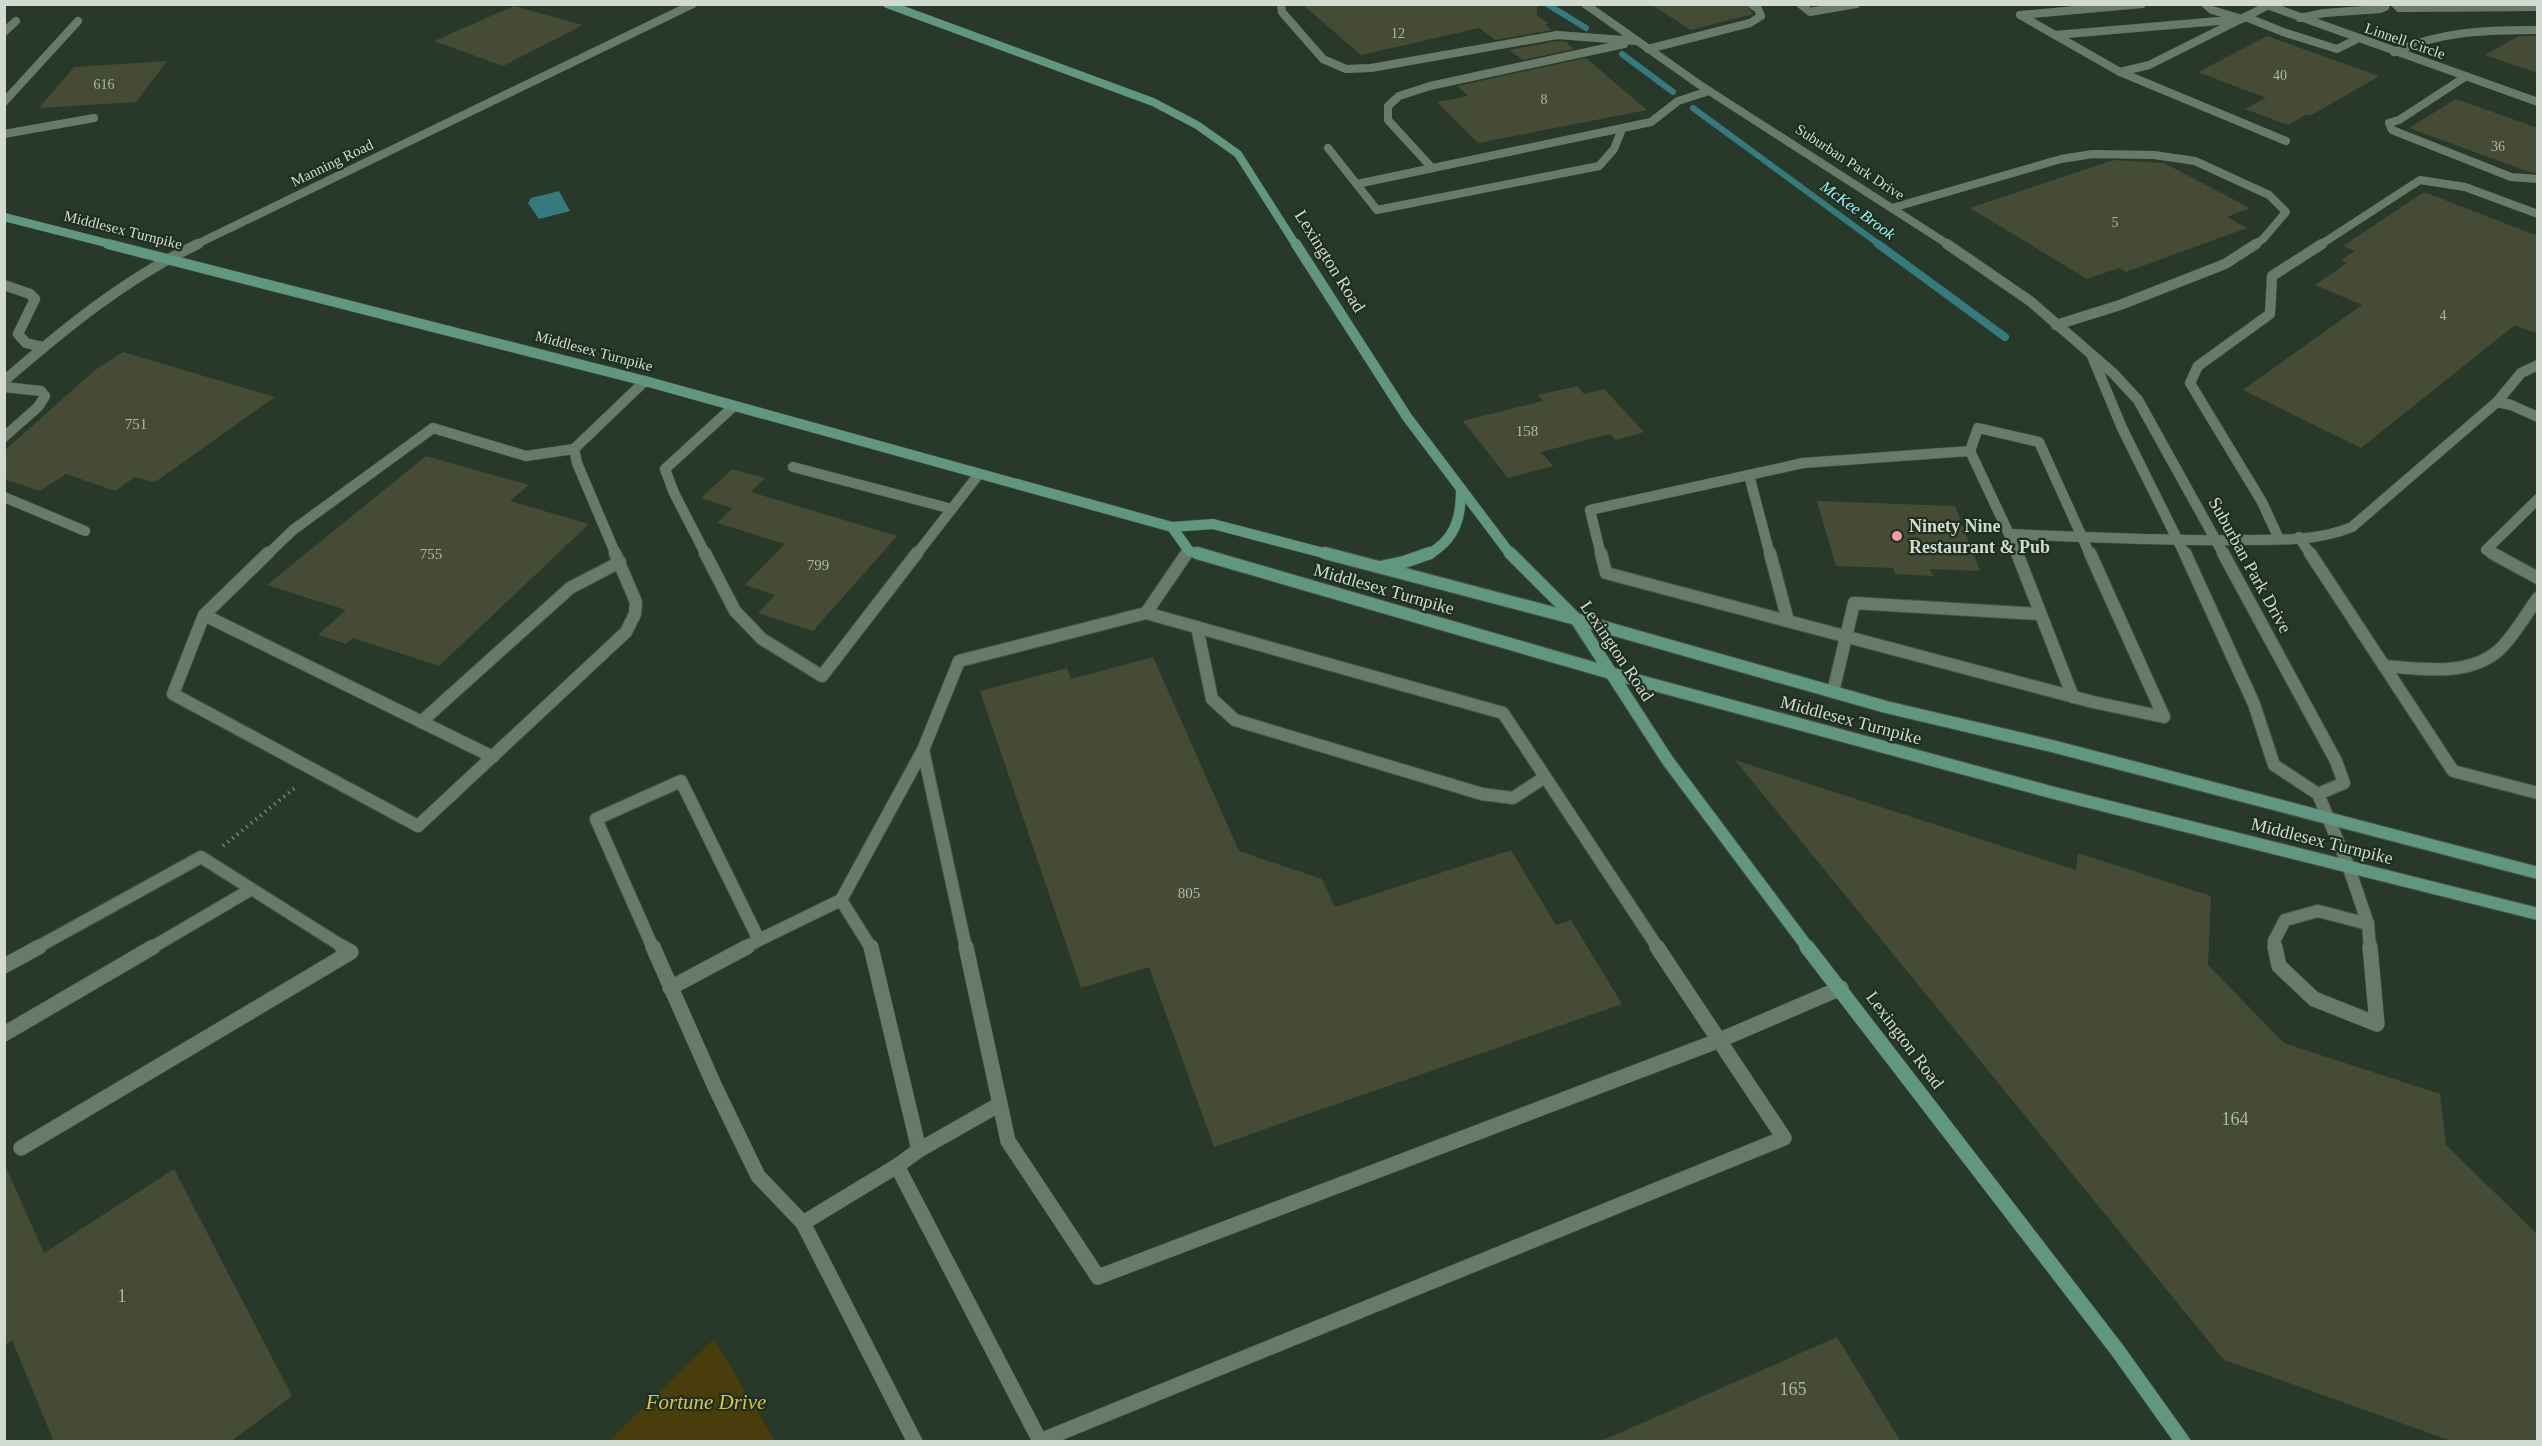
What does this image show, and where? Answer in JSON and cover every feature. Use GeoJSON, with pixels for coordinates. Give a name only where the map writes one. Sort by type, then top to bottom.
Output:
{"type":"FeatureCollection","features":[{"type":"Feature","properties":{"kind":"main road","name":"Lexington Road"},"geometry":{"type":"LineString","coordinates":[[886,4],[1153,102],[1192,120],[1217,136],[1238,154],[1407,417],[1503,546],[1529,575],[1576,619],[1614,674],[1668,761],[1767,895],[1841,988],[2118,1351],[2182,1442]]}},
{"type":"Feature","properties":{"kind":"main road","name":"Middlesex Turnpike"},"geometry":{"type":"LineString","coordinates":[[4,217],[645,381],[1172,527],[1213,524],[1576,619],[1833,692],[2052,746],[2538,873]]}},
{"type":"Feature","properties":{"kind":"main road"},"geometry":{"type":"LineString","coordinates":[[1376,568],[1418,560],[1431,554],[1448,540],[1460,517],[1461,490]]}},
{"type":"Feature","properties":{"kind":"main road"},"geometry":{"type":"LineString","coordinates":[[1172,527],[1190,551]]}},
{"type":"Feature","properties":{"kind":"main road","name":"Middlesex Turnpike"},"geometry":{"type":"LineString","coordinates":[[1190,551],[1614,674],[2054,793],[2538,914]]}},
{"type":"Feature","properties":{"kind":"street","name":"Manning Road"},"geometry":{"type":"LineString","coordinates":[[4,381],[118,290],[168,258],[693,4]]}},
{"type":"Feature","properties":{"kind":"street"},"geometry":{"type":"LineString","coordinates":[[1281,4],[1282,12],[1323,59],[1346,69],[1371,68],[1557,35],[1637,41]]}},
{"type":"Feature","properties":{"kind":"street","name":"Suburban Park Drive"},"geometry":{"type":"LineString","coordinates":[[1585,4],[1709,91],[1971,259],[2030,301],[2056,326],[2113,373],[2138,400],[2336,761],[2344,783],[2318,794],[2274,765],[2254,704],[2179,541],[2122,428],[2091,355]]}},
{"type":"Feature","properties":{"kind":"street"},"geometry":{"type":"LineString","coordinates":[[1648,49],[1750,22],[1761,16],[1758,9],[1751,4]]}},
{"type":"Feature","properties":{"kind":"street"},"geometry":{"type":"LineString","coordinates":[[1800,4],[1810,12],[1857,4]]}},
{"type":"Feature","properties":{"kind":"street"},"geometry":{"type":"LineString","coordinates":[[2142,4],[2020,15],[2120,72],[2286,141]]}},
{"type":"Feature","properties":{"kind":"street"},"geometry":{"type":"LineString","coordinates":[[2205,4],[2212,10],[2244,18],[2337,49],[2357,39]]}},
{"type":"Feature","properties":{"kind":"street"},"geometry":{"type":"LineString","coordinates":[[2300,18],[2324,13],[2380,9],[2385,7],[2384,4]]}},
{"type":"Feature","properties":{"kind":"street"},"geometry":{"type":"LineString","coordinates":[[2395,4],[2399,8],[2536,7]]}},
{"type":"Feature","properties":{"kind":"street"},"geometry":{"type":"LineString","coordinates":[[2525,4],[2536,7]]}},
{"type":"Feature","properties":{"kind":"street"},"geometry":{"type":"LineString","coordinates":[[2120,72],[2149,66],[2265,5]]}},
{"type":"Feature","properties":{"kind":"street","name":"Linnell Circle"},"geometry":{"type":"LineString","coordinates":[[2265,5],[2538,102]]}},
{"type":"Feature","properties":{"kind":"street"},"geometry":{"type":"LineString","coordinates":[[2055,35],[2244,18]]}},
{"type":"Feature","properties":{"kind":"street"},"geometry":{"type":"LineString","coordinates":[[4,32],[16,21]]}},
{"type":"Feature","properties":{"kind":"street"},"geometry":{"type":"LineString","coordinates":[[4,102],[78,21]]}},
{"type":"Feature","properties":{"kind":"street"},"geometry":{"type":"LineString","coordinates":[[2394,52],[2412,43],[2444,33],[2538,30]]}},
{"type":"Feature","properties":{"kind":"street"},"geometry":{"type":"LineString","coordinates":[[1432,168],[1388,120],[1385,112],[1388,105],[1398,97],[1430,86],[1637,41]]}},
{"type":"Feature","properties":{"kind":"street"},"geometry":{"type":"LineString","coordinates":[[2465,77],[2399,120],[2389,123],[2392,130],[2511,177],[2538,179]]}},
{"type":"Feature","properties":{"kind":"street"},"geometry":{"type":"LineString","coordinates":[[1358,184],[1651,123],[1678,101],[1709,91]]}},
{"type":"Feature","properties":{"kind":"street"},"geometry":{"type":"LineString","coordinates":[[4,134],[94,118]]}},
{"type":"Feature","properties":{"kind":"street"},"geometry":{"type":"LineString","coordinates":[[1328,148],[1377,210],[1599,166],[1614,149],[1622,129]]}},
{"type":"Feature","properties":{"kind":"street"},"geometry":{"type":"LineString","coordinates":[[1892,208],[2061,159],[2094,154],[2154,155],[2194,161],[2269,195],[2286,212],[2263,238],[2225,264],[2120,305],[2056,326]]}},
{"type":"Feature","properties":{"kind":"street"},"geometry":{"type":"LineString","coordinates":[[2278,539],[2262,501],[2190,383],[2198,366],[2270,314],[2272,276],[2420,180],[2438,180],[2458,184],[2538,214]]}},
{"type":"Feature","properties":{"kind":"street"},"geometry":{"type":"LineString","coordinates":[[4,285],[30,294],[35,299],[18,334],[26,343],[44,347]]}},
{"type":"Feature","properties":{"kind":"street"},"geometry":{"type":"LineString","coordinates":[[2009,534],[2217,541],[2278,539],[2342,532],[2352,527],[2497,402],[2521,373],[2538,365]]}},
{"type":"Feature","properties":{"kind":"street"},"geometry":{"type":"LineString","coordinates":[[574,449],[577,463],[636,602],[635,614],[626,632],[418,826],[173,694],[204,615],[293,530],[433,428],[526,456],[574,449],[645,381]]}},
{"type":"Feature","properties":{"kind":"street"},"geometry":{"type":"LineString","coordinates":[[4,387],[42,391],[45,396],[38,407],[4,437]]}},
{"type":"Feature","properties":{"kind":"street"},"geometry":{"type":"LineString","coordinates":[[2497,402],[2511,405],[2538,417]]}},
{"type":"Feature","properties":{"kind":"street"},"geometry":{"type":"LineString","coordinates":[[734,406],[665,469],[674,493],[735,611],[762,639],[822,676],[979,474]]}},
{"type":"Feature","properties":{"kind":"street"},"geometry":{"type":"LineString","coordinates":[[1970,451],[1803,463],[1590,510],[1606,573],[2073,697],[2164,717],[2039,442],[1978,428],[1970,451],[2009,534],[2073,697]]}},
{"type":"Feature","properties":{"kind":"street"},"geometry":{"type":"LineString","coordinates":[[793,467],[952,508]]}},
{"type":"Feature","properties":{"kind":"street"},"geometry":{"type":"LineString","coordinates":[[1749,475],[1788,621]]}},
{"type":"Feature","properties":{"kind":"street"},"geometry":{"type":"LineString","coordinates":[[4,497],[85,531]]}},
{"type":"Feature","properties":{"kind":"street"},"geometry":{"type":"LineString","coordinates":[[2538,499],[2486,550],[2538,578]]}},
{"type":"Feature","properties":{"kind":"street"},"geometry":{"type":"LineString","coordinates":[[2299,537],[2453,771],[2538,793]]}},
{"type":"Feature","properties":{"kind":"street"},"geometry":{"type":"LineString","coordinates":[[1146,613],[1190,551]]}},
{"type":"Feature","properties":{"kind":"street"},"geometry":{"type":"LineString","coordinates":[[422,722],[570,588],[620,562]]}},
{"type":"Feature","properties":{"kind":"street"},"geometry":{"type":"LineString","coordinates":[[2384,666],[2434,669],[2478,664],[2499,650],[2538,598]]}},
{"type":"Feature","properties":{"kind":"street"},"geometry":{"type":"LineString","coordinates":[[1833,692],[1854,603],[2040,615]]}},
{"type":"Feature","properties":{"kind":"street"},"geometry":{"type":"LineString","coordinates":[[670,988],[759,940],[841,900],[923,750],[959,661],[1146,613],[1503,713],[1784,1138],[1040,1442],[897,1166]]}},
{"type":"Feature","properties":{"kind":"street"},"geometry":{"type":"LineString","coordinates":[[204,615],[493,757]]}},
{"type":"Feature","properties":{"kind":"street"},"geometry":{"type":"LineString","coordinates":[[1197,627],[1212,699],[1235,720],[1482,794],[1513,798],[1545,777]]}},
{"type":"Feature","properties":{"kind":"street"},"geometry":{"type":"LineString","coordinates":[[923,750],[1008,1141],[1098,1277],[1720,1040],[1841,988]]}},
{"type":"Feature","properties":{"kind":"street"},"geometry":{"type":"LineString","coordinates":[[759,940],[681,781],[596,819],[670,988],[758,1176],[803,1222],[915,1442]]}},
{"type":"Feature","properties":{"kind":"street"},"geometry":{"type":"LineString","coordinates":[[2318,794],[2348,865],[2368,924],[2377,1024],[2314,999],[2279,966],[2274,941],[2285,920],[2318,911],[2368,924]]}},
{"type":"Feature","properties":{"kind":"street"},"geometry":{"type":"LineString","coordinates":[[4,966],[201,857],[351,952],[21,1148]]}},
{"type":"Feature","properties":{"kind":"street"},"geometry":{"type":"LineString","coordinates":[[4,1034],[250,890]]}},
{"type":"Feature","properties":{"kind":"street"},"geometry":{"type":"LineString","coordinates":[[841,900],[871,947],[919,1150]]}},
{"type":"Feature","properties":{"kind":"street"},"geometry":{"type":"LineString","coordinates":[[803,1222],[897,1166],[919,1150],[1000,1104]]}},
{"type":"Feature","properties":{"kind":"path"},"geometry":{"type":"LineString","coordinates":[[208,862],[233,836],[317,771]]}},
{"type":"Feature","properties":{"kind":"green space","name":"Fortune Drive"},"geometry":{"type":"Polygon","coordinates":[[[714,1339],[775,1441],[609,1441],[714,1339]]]}},
{"type":"Feature","properties":{"kind":"water"},"geometry":{"type":"Polygon","coordinates":[[[559,191],[570,211],[539,219],[528,203],[531,198],[559,191]]]}},
{"type":"Feature","properties":{"kind":"building"},"geometry":{"type":"Polygon","coordinates":[[[1302,4],[1537,4],[1537,16],[1549,23],[1545,24],[1551,30],[1495,40],[1479,28],[1361,55],[1302,4]]]}},
{"type":"Feature","properties":{"kind":"building"},"geometry":{"type":"Polygon","coordinates":[[[1650,4],[1745,4],[1753,14],[1691,30],[1650,4]]]}},
{"type":"Feature","properties":{"kind":"building"},"geometry":{"type":"Polygon","coordinates":[[[514,6],[583,25],[503,66],[434,41],[514,6]]]}},
{"type":"Feature","properties":{"kind":"building"},"geometry":{"type":"Polygon","coordinates":[[[2267,36],[2379,76],[2310,116],[2307,114],[2288,125],[2245,109],[2266,98],[2198,72],[2267,36]]]}},
{"type":"Feature","properties":{"kind":"building"},"geometry":{"type":"Polygon","coordinates":[[[2519,36],[2538,36],[2538,73],[2485,55],[2519,36]]]}},
{"type":"Feature","properties":{"kind":"building"},"geometry":{"type":"Polygon","coordinates":[[[1557,41],[1566,42],[1574,49],[1523,60],[1509,50],[1557,41]]]}},
{"type":"Feature","properties":{"kind":"building"},"geometry":{"type":"Polygon","coordinates":[[[1586,58],[1647,110],[1478,143],[1437,102],[1468,96],[1457,86],[1586,58]]]}},
{"type":"Feature","properties":{"kind":"building"},"geometry":{"type":"Polygon","coordinates":[[[167,61],[136,102],[39,108],[74,67],[167,61]]]}},
{"type":"Feature","properties":{"kind":"building"},"geometry":{"type":"Polygon","coordinates":[[[2456,99],[2538,128],[2538,173],[2529,172],[2409,128],[2456,99]]]}},
{"type":"Feature","properties":{"kind":"building"},"geometry":{"type":"Polygon","coordinates":[[[2114,160],[2164,163],[2250,208],[2227,217],[2247,228],[2126,272],[2119,268],[2087,279],[1970,208],[2114,160]]]}},
{"type":"Feature","properties":{"kind":"building"},"geometry":{"type":"Polygon","coordinates":[[[2424,192],[2538,236],[2538,334],[2515,325],[2361,448],[2243,390],[2362,305],[2315,285],[2347,263],[2341,260],[2355,251],[2343,246],[2424,192]]]}},
{"type":"Feature","properties":{"kind":"building"},"geometry":{"type":"Polygon","coordinates":[[[123,352],[275,397],[155,482],[135,477],[115,491],[66,474],[40,491],[4,479],[4,451],[95,370],[123,352]]]}},
{"type":"Feature","properties":{"kind":"building"},"geometry":{"type":"Polygon","coordinates":[[[1577,386],[1584,394],[1604,389],[1644,432],[1616,440],[1610,434],[1541,452],[1553,466],[1508,478],[1463,421],[1543,401],[1538,395],[1577,386]]]}},
{"type":"Feature","properties":{"kind":"building"},"geometry":{"type":"Polygon","coordinates":[[[426,456],[529,485],[510,501],[589,524],[439,666],[353,638],[346,644],[318,635],[346,610],[267,585],[426,456]]]}},
{"type":"Feature","properties":{"kind":"building"},"geometry":{"type":"Polygon","coordinates":[[[732,469],[765,478],[751,492],[897,536],[813,631],[758,613],[775,595],[745,585],[785,544],[717,523],[732,508],[701,498],[732,469]]]}},
{"type":"Feature","properties":{"kind":"building","name":"Ninety Nine Restaurant & Pub"},"geometry":{"type":"Polygon","coordinates":[[[1817,501],[1955,506],[1980,571],[1930,569],[1933,576],[1895,574],[1893,568],[1836,566],[1817,501]]]}},
{"type":"Feature","properties":{"kind":"building"},"geometry":{"type":"Polygon","coordinates":[[[1153,657],[1239,851],[1322,879],[1335,907],[1511,850],[1556,925],[1571,920],[1622,1004],[1214,1147],[1149,967],[1081,988],[980,691],[1067,668],[1071,679],[1153,657]]]}},
{"type":"Feature","properties":{"kind":"building"},"geometry":{"type":"Polygon","coordinates":[[[1735,760],[2076,870],[2078,853],[2211,896],[2208,965],[2284,1043],[2440,1094],[2446,1145],[2538,1235],[2538,1442],[2454,1442],[2224,1360],[1735,760]]]}},
{"type":"Feature","properties":{"kind":"building"},"geometry":{"type":"Polygon","coordinates":[[[4,1163],[44,1253],[174,1169],[292,1396],[230,1442],[54,1442],[12,1340],[4,1346],[4,1163]]]}},
{"type":"Feature","properties":{"kind":"building"},"geometry":{"type":"Polygon","coordinates":[[[1837,1337],[1901,1442],[1599,1442],[1837,1337]]]}},
{"type":"Feature","properties":{"kind":"waterway","name":"McKee Brook"},"geometry":{"type":"LineString","coordinates":[[1547,4],[1586,28]]}},
{"type":"Feature","properties":{"kind":"waterway","name":"McKee Brook"},"geometry":{"type":"LineString","coordinates":[[1622,54],[1673,92]]}},
{"type":"Feature","properties":{"kind":"waterway","name":"McKee Brook"},"geometry":{"type":"LineString","coordinates":[[1693,108],[1880,245]]}},
{"type":"Feature","properties":{"kind":"waterway","name":"McKee Brook"},"geometry":{"type":"LineString","coordinates":[[1878,244],[2005,337]]}},
{"type":"Feature","properties":{"kind":"place","name":"Ninety Nine Restaurant & Pub"},"geometry":{"type":"Point","coordinates":[1897,536]}}]}
